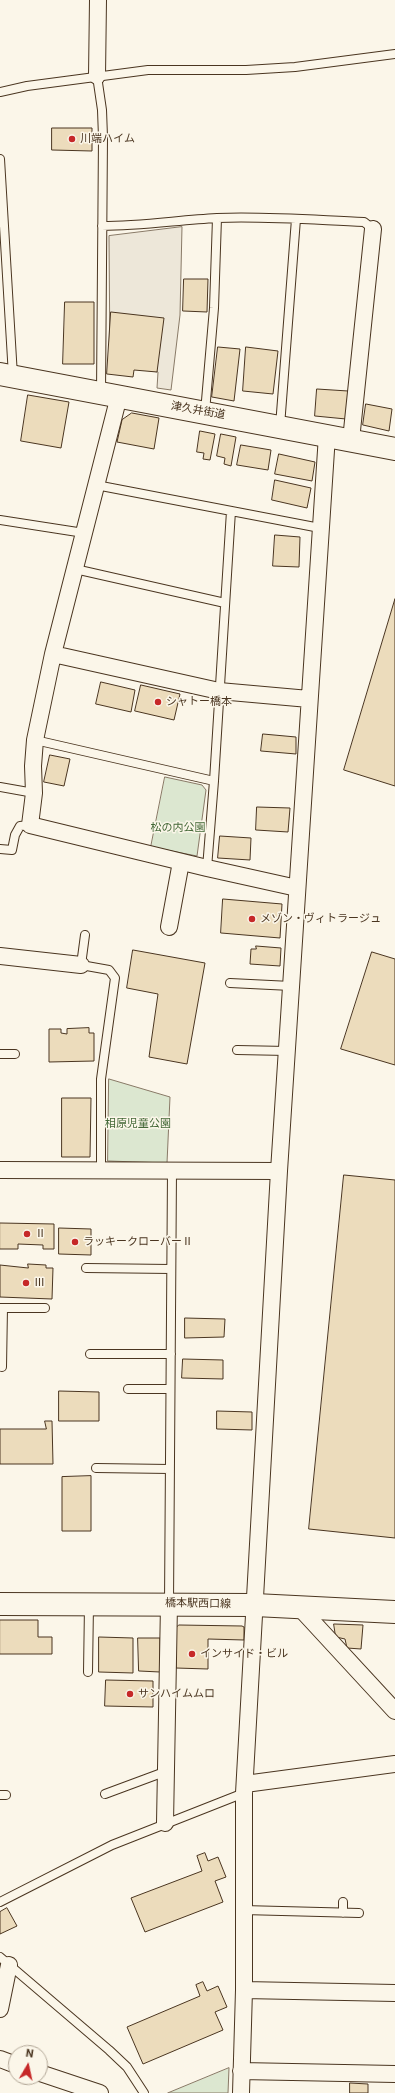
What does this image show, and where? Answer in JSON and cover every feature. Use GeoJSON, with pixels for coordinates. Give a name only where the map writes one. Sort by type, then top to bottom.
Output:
{"type":"FeatureCollection","features":[{"type":"Feature","properties":{"kind":"main road","name":"津久井街道"},"geometry":{"type":"LineString","coordinates":[[6,375],[395,449]]}},
{"type":"Feature","properties":{"kind":"main road","name":"橋本駅西口線"},"geometry":{"type":"LineString","coordinates":[[0,1604],[255,1605],[395,1612]]}},
{"type":"Feature","properties":{"kind":"street"},"geometry":{"type":"LineString","coordinates":[[97,76],[98,0]]}},
{"type":"Feature","properties":{"kind":"street"},"geometry":{"type":"LineString","coordinates":[[352,440],[373,229]]}},
{"type":"Feature","properties":{"kind":"street"},"geometry":{"type":"LineString","coordinates":[[110,394],[96,485],[53,654],[35,740],[33,766],[34,793],[30,825],[181,862],[297,888]]}},
{"type":"Feature","properties":{"kind":"street"},"geometry":{"type":"LineString","coordinates":[[241,2093],[244,1990],[244,1789],[279,1171],[327,435]]}},
{"type":"Feature","properties":{"kind":"street"},"geometry":{"type":"LineString","coordinates":[[53,654],[219,691],[309,699]]}},
{"type":"Feature","properties":{"kind":"street"},"geometry":{"type":"LineString","coordinates":[[170,928],[181,862]]}},
{"type":"Feature","properties":{"kind":"street"},"geometry":{"type":"LineString","coordinates":[[0,956],[81,965]]}},
{"type":"Feature","properties":{"kind":"street"},"geometry":{"type":"LineString","coordinates":[[0,1170],[279,1171]]}},
{"type":"Feature","properties":{"kind":"street"},"geometry":{"type":"LineString","coordinates":[[165,1823],[169,1604]]}},
{"type":"Feature","properties":{"kind":"street"},"geometry":{"type":"LineString","coordinates":[[299,1607],[310,1621],[395,1711]]}},
{"type":"Feature","properties":{"kind":"street"},"geometry":{"type":"LineString","coordinates":[[244,1789],[394,1768]]}},
{"type":"Feature","properties":{"kind":"street"},"geometry":{"type":"LineString","coordinates":[[0,2009],[5,1961]]}},
{"type":"Feature","properties":{"kind":"street"},"geometry":{"type":"LineString","coordinates":[[244,1990],[395,1993]]}},
{"type":"Feature","properties":{"kind":"street"},"geometry":{"type":"LineString","coordinates":[[241,2071],[395,2074]]}},
{"type":"Feature","properties":{"kind":"street"},"geometry":{"type":"LineString","coordinates":[[48,2076],[100,2093]]}},
{"type":"Feature","properties":{"kind":"lane"},"geometry":{"type":"LineString","coordinates":[[0,92],[97,76],[148,70],[246,70],[295,67],[395,54]]}},
{"type":"Feature","properties":{"kind":"lane"},"geometry":{"type":"LineString","coordinates":[[97,76],[102,110],[102,226],[110,394]]}},
{"type":"Feature","properties":{"kind":"lane"},"geometry":{"type":"LineString","coordinates":[[0,159],[6,375]]}},
{"type":"Feature","properties":{"kind":"lane"},"geometry":{"type":"LineString","coordinates":[[102,226],[134,226],[217,218],[364,222],[373,229]]}},
{"type":"Feature","properties":{"kind":"lane"},"geometry":{"type":"LineString","coordinates":[[205,412],[214,308],[217,218]]}},
{"type":"Feature","properties":{"kind":"lane"},"geometry":{"type":"LineString","coordinates":[[280,426],[296,219]]}},
{"type":"Feature","properties":{"kind":"lane"},"geometry":{"type":"LineString","coordinates":[[96,485],[320,528]]}},
{"type":"Feature","properties":{"kind":"lane"},"geometry":{"type":"LineString","coordinates":[[207,868],[231,511]]}},
{"type":"Feature","properties":{"kind":"lane"},"geometry":{"type":"LineString","coordinates":[[0,520],[84,533]]}},
{"type":"Feature","properties":{"kind":"lane"},"geometry":{"type":"LineString","coordinates":[[75,569],[225,603]]}},
{"type":"Feature","properties":{"kind":"lane"},"geometry":{"type":"LineString","coordinates":[[35,740],[214,781]]}},
{"type":"Feature","properties":{"kind":"lane"},"geometry":{"type":"LineString","coordinates":[[0,787],[34,793]]}},
{"type":"Feature","properties":{"kind":"lane"},"geometry":{"type":"LineString","coordinates":[[0,849],[12,850],[16,830],[20,826],[30,825]]}},
{"type":"Feature","properties":{"kind":"lane"},"geometry":{"type":"LineString","coordinates":[[85,935],[81,965],[109,970],[115,978],[101,1078],[101,1170]]}},
{"type":"Feature","properties":{"kind":"lane"},"geometry":{"type":"LineString","coordinates":[[230,983],[291,986]]}},
{"type":"Feature","properties":{"kind":"lane"},"geometry":{"type":"LineString","coordinates":[[237,1050],[287,1051]]}},
{"type":"Feature","properties":{"kind":"lane"},"geometry":{"type":"LineString","coordinates":[[0,1054],[15,1054]]}},
{"type":"Feature","properties":{"kind":"lane"},"geometry":{"type":"LineString","coordinates":[[169,1604],[172,1171]]}},
{"type":"Feature","properties":{"kind":"lane"},"geometry":{"type":"LineString","coordinates":[[86,1268],[171,1269]]}},
{"type":"Feature","properties":{"kind":"lane"},"geometry":{"type":"LineString","coordinates":[[2,1367],[1,1308],[46,1308]]}},
{"type":"Feature","properties":{"kind":"lane"},"geometry":{"type":"LineString","coordinates":[[90,1354],[171,1354]]}},
{"type":"Feature","properties":{"kind":"lane"},"geometry":{"type":"LineString","coordinates":[[128,1389],[170,1389]]}},
{"type":"Feature","properties":{"kind":"lane"},"geometry":{"type":"LineString","coordinates":[[96,1468],[170,1469]]}},
{"type":"Feature","properties":{"kind":"lane"},"geometry":{"type":"LineString","coordinates":[[88,1672],[89,1604]]}},
{"type":"Feature","properties":{"kind":"lane"},"geometry":{"type":"LineString","coordinates":[[105,1794],[167,1771]]}},
{"type":"Feature","properties":{"kind":"lane"},"geometry":{"type":"LineString","coordinates":[[0,1902],[63,1868],[244,1789]]}},
{"type":"Feature","properties":{"kind":"lane"},"geometry":{"type":"LineString","coordinates":[[343,1902],[343,1913]]}},
{"type":"Feature","properties":{"kind":"lane"},"geometry":{"type":"LineString","coordinates":[[243,1910],[359,1914]]}},
{"type":"Feature","properties":{"kind":"lane"},"geometry":{"type":"LineString","coordinates":[[5,1961],[127,2067],[144,2093]]}},
{"type":"Feature","properties":{"kind":"green space","name":"松の内公園"},"geometry":{"type":"Polygon","coordinates":[[[165,777],[202,785],[206,790],[197,856],[151,847],[165,777]]]}},
{"type":"Feature","properties":{"kind":"green space","name":"相原児童公園"},"geometry":{"type":"Polygon","coordinates":[[[109,1079],[170,1097],[167,1163],[108,1161],[109,1079]]]}},
{"type":"Feature","properties":{"kind":"green space"},"geometry":{"type":"Polygon","coordinates":[[[229,2068],[228,2093],[168,2093],[229,2068]]]}},
{"type":"Feature","properties":{"kind":"shaded area"},"geometry":{"type":"Polygon","coordinates":[[[182,227],[180,315],[171,390],[157,388],[158,372],[110,365],[109,236],[182,227]]]}},
{"type":"Feature","properties":{"kind":"building","name":"川端ハイム"},"geometry":{"type":"Polygon","coordinates":[[[52,128],[92,128],[92,151],[52,150],[52,128]]]}},
{"type":"Feature","properties":{"kind":"building"},"geometry":{"type":"Polygon","coordinates":[[[184,279],[208,279],[207,312],[183,311],[184,279]]]}},
{"type":"Feature","properties":{"kind":"building"},"geometry":{"type":"Polygon","coordinates":[[[65,302],[94,302],[94,364],[63,364],[65,302]]]}},
{"type":"Feature","properties":{"kind":"building"},"geometry":{"type":"Polygon","coordinates":[[[111,312],[164,318],[157,372],[134,370],[133,377],[107,374],[111,312]]]}},
{"type":"Feature","properties":{"kind":"building"},"geometry":{"type":"Polygon","coordinates":[[[218,347],[240,349],[234,401],[212,397],[218,347]]]}},
{"type":"Feature","properties":{"kind":"building"},"geometry":{"type":"Polygon","coordinates":[[[246,347],[278,351],[273,394],[243,391],[246,347]]]}},
{"type":"Feature","properties":{"kind":"building"},"geometry":{"type":"Polygon","coordinates":[[[317,389],[348,391],[346,419],[315,416],[317,389]]]}},
{"type":"Feature","properties":{"kind":"building"},"geometry":{"type":"Polygon","coordinates":[[[28,395],[69,402],[61,448],[21,441],[28,395]]]}},
{"type":"Feature","properties":{"kind":"building"},"geometry":{"type":"Polygon","coordinates":[[[366,404],[392,409],[389,431],[363,425],[366,404]]]}},
{"type":"Feature","properties":{"kind":"building"},"geometry":{"type":"Polygon","coordinates":[[[132,413],[159,418],[154,449],[117,442],[122,420],[132,413]]]}},
{"type":"Feature","properties":{"kind":"building"},"geometry":{"type":"Polygon","coordinates":[[[200,431],[215,434],[210,460],[203,459],[204,453],[197,452],[200,431]]]}},
{"type":"Feature","properties":{"kind":"building"},"geometry":{"type":"Polygon","coordinates":[[[221,434],[236,437],[231,466],[224,464],[225,458],[217,456],[221,434]]]}},
{"type":"Feature","properties":{"kind":"building"},"geometry":{"type":"Polygon","coordinates":[[[241,445],[271,450],[268,470],[237,465],[241,445]]]}},
{"type":"Feature","properties":{"kind":"building"},"geometry":{"type":"Polygon","coordinates":[[[279,454],[315,462],[312,481],[275,474],[279,454]]]}},
{"type":"Feature","properties":{"kind":"building"},"geometry":{"type":"Polygon","coordinates":[[[275,480],[311,488],[307,508],[272,500],[275,480]]]}},
{"type":"Feature","properties":{"kind":"building"},"geometry":{"type":"Polygon","coordinates":[[[275,535],[300,537],[299,567],[273,566],[275,535]]]}},
{"type":"Feature","properties":{"kind":"building"},"geometry":{"type":"Polygon","coordinates":[[[395,599],[395,786],[344,770],[395,599]]]}},
{"type":"Feature","properties":{"kind":"building"},"geometry":{"type":"Polygon","coordinates":[[[101,682],[135,690],[131,712],[96,704],[101,682]]]}},
{"type":"Feature","properties":{"kind":"building","name":"シャトー橋本"},"geometry":{"type":"Polygon","coordinates":[[[141,685],[180,694],[174,720],[135,711],[141,685]]]}},
{"type":"Feature","properties":{"kind":"building"},"geometry":{"type":"Polygon","coordinates":[[[263,734],[296,737],[296,754],[261,751],[263,734]]]}},
{"type":"Feature","properties":{"kind":"building"},"geometry":{"type":"Polygon","coordinates":[[[50,755],[70,759],[64,786],[44,782],[50,755]]]}},
{"type":"Feature","properties":{"kind":"building"},"geometry":{"type":"Polygon","coordinates":[[[257,807],[290,808],[288,832],[256,830],[257,807]]]}},
{"type":"Feature","properties":{"kind":"building"},"geometry":{"type":"Polygon","coordinates":[[[220,836],[251,838],[250,860],[218,858],[220,836]]]}},
{"type":"Feature","properties":{"kind":"building","name":"メゾン・ヴィトラージュ"},"geometry":{"type":"Polygon","coordinates":[[[223,899],[282,904],[280,938],[221,933],[223,899]]]}},
{"type":"Feature","properties":{"kind":"building"},"geometry":{"type":"Polygon","coordinates":[[[256,946],[281,948],[280,966],[250,964],[251,949],[256,949],[256,946]]]}},
{"type":"Feature","properties":{"kind":"building"},"geometry":{"type":"Polygon","coordinates":[[[133,950],[205,963],[187,1064],[149,1057],[158,994],[127,988],[133,950]]]}},
{"type":"Feature","properties":{"kind":"building"},"geometry":{"type":"Polygon","coordinates":[[[372,952],[395,959],[395,1065],[341,1049],[372,952]]]}},
{"type":"Feature","properties":{"kind":"building"},"geometry":{"type":"Polygon","coordinates":[[[89,1028],[89,1033],[94,1033],[94,1061],[49,1062],[49,1029],[61,1029],[61,1033],[67,1034],[67,1029],[89,1028]]]}},
{"type":"Feature","properties":{"kind":"building"},"geometry":{"type":"Polygon","coordinates":[[[62,1098],[91,1098],[90,1157],[62,1157],[62,1098]]]}},
{"type":"Feature","properties":{"kind":"building"},"geometry":{"type":"Polygon","coordinates":[[[344,1175],[395,1180],[395,1538],[309,1529],[344,1175]]]}},
{"type":"Feature","properties":{"kind":"building","name":"Ⅱ"},"geometry":{"type":"Polygon","coordinates":[[[0,1223],[54,1224],[54,1249],[43,1249],[43,1245],[18,1244],[18,1249],[0,1249],[0,1223]]]}},
{"type":"Feature","properties":{"kind":"building","name":"ラッキークローバーⅡ"},"geometry":{"type":"Polygon","coordinates":[[[59,1228],[91,1229],[91,1255],[59,1254],[59,1228]]]}},
{"type":"Feature","properties":{"kind":"building","name":"Ⅲ"},"geometry":{"type":"Polygon","coordinates":[[[28,1264],[46,1265],[46,1268],[53,1268],[52,1299],[0,1297],[0,1265],[28,1268],[28,1264]]]}},
{"type":"Feature","properties":{"kind":"building"},"geometry":{"type":"Polygon","coordinates":[[[185,1318],[225,1319],[224,1337],[185,1338],[185,1318]]]}},
{"type":"Feature","properties":{"kind":"building"},"geometry":{"type":"Polygon","coordinates":[[[183,1359],[223,1360],[223,1379],[182,1378],[183,1359]]]}},
{"type":"Feature","properties":{"kind":"building"},"geometry":{"type":"Polygon","coordinates":[[[59,1391],[99,1392],[99,1421],[59,1421],[59,1391]]]}},
{"type":"Feature","properties":{"kind":"building"},"geometry":{"type":"Polygon","coordinates":[[[217,1411],[252,1412],[252,1430],[217,1429],[217,1411]]]}},
{"type":"Feature","properties":{"kind":"building"},"geometry":{"type":"Polygon","coordinates":[[[45,1421],[52,1421],[53,1464],[0,1464],[0,1429],[46,1429],[45,1421]]]}},
{"type":"Feature","properties":{"kind":"building"},"geometry":{"type":"Polygon","coordinates":[[[91,1476],[91,1531],[62,1531],[62,1477],[91,1476]]]}},
{"type":"Feature","properties":{"kind":"building"},"geometry":{"type":"Polygon","coordinates":[[[0,1620],[38,1620],[38,1637],[52,1637],[52,1654],[0,1654],[0,1620]]]}},
{"type":"Feature","properties":{"kind":"building"},"geometry":{"type":"Polygon","coordinates":[[[334,1624],[363,1625],[361,1649],[347,1648],[345,1639],[336,1637],[334,1624]]]}},
{"type":"Feature","properties":{"kind":"building","name":"インサイド・ビル"},"geometry":{"type":"Polygon","coordinates":[[[179,1625],[242,1626],[244,1627],[244,1640],[208,1639],[208,1669],[176,1668],[176,1628],[179,1625]]]}},
{"type":"Feature","properties":{"kind":"building"},"geometry":{"type":"Polygon","coordinates":[[[99,1637],[133,1638],[133,1673],[99,1672],[99,1637]]]}},
{"type":"Feature","properties":{"kind":"building"},"geometry":{"type":"Polygon","coordinates":[[[138,1638],[160,1638],[160,1672],[139,1671],[138,1638]]]}},
{"type":"Feature","properties":{"kind":"building","name":"サンハイムムロ"},"geometry":{"type":"Polygon","coordinates":[[[106,1680],[153,1681],[153,1707],[105,1706],[106,1680]]]}},
{"type":"Feature","properties":{"kind":"building"},"geometry":{"type":"Polygon","coordinates":[[[205,1853],[208,1861],[218,1857],[226,1877],[215,1881],[223,1902],[145,1932],[131,1898],[202,1871],[197,1856],[205,1853]]]}},
{"type":"Feature","properties":{"kind":"building"},"geometry":{"type":"Polygon","coordinates":[[[7,1908],[17,1926],[0,1934],[0,1912],[7,1908]]]}},
{"type":"Feature","properties":{"kind":"building"},"geometry":{"type":"Polygon","coordinates":[[[203,1982],[207,1991],[218,1986],[227,2007],[215,2012],[223,2030],[143,2064],[127,2027],[200,1996],[196,1985],[203,1982]]]}},
{"type":"Feature","properties":{"kind":"building"},"geometry":{"type":"Polygon","coordinates":[[[350,2083],[368,2084],[368,2093],[350,2093],[350,2083]]]}},
{"type":"Feature","properties":{"kind":"place","name":"川端ハイム"},"geometry":{"type":"Point","coordinates":[72,139]}},
{"type":"Feature","properties":{"kind":"place","name":"シャトー橋本"},"geometry":{"type":"Point","coordinates":[158,702]}},
{"type":"Feature","properties":{"kind":"place","name":"メゾン・ヴィトラージュ"},"geometry":{"type":"Point","coordinates":[252,919]}},
{"type":"Feature","properties":{"kind":"place","name":"Ⅱ"},"geometry":{"type":"Point","coordinates":[27,1234]}},
{"type":"Feature","properties":{"kind":"place","name":"ラッキークローバーⅡ"},"geometry":{"type":"Point","coordinates":[75,1242]}},
{"type":"Feature","properties":{"kind":"place","name":"Ⅲ"},"geometry":{"type":"Point","coordinates":[26,1283]}},
{"type":"Feature","properties":{"kind":"place","name":"インサイド・ビル"},"geometry":{"type":"Point","coordinates":[192,1654]}},
{"type":"Feature","properties":{"kind":"place","name":"サンハイムムロ"},"geometry":{"type":"Point","coordinates":[130,1694]}}]}
